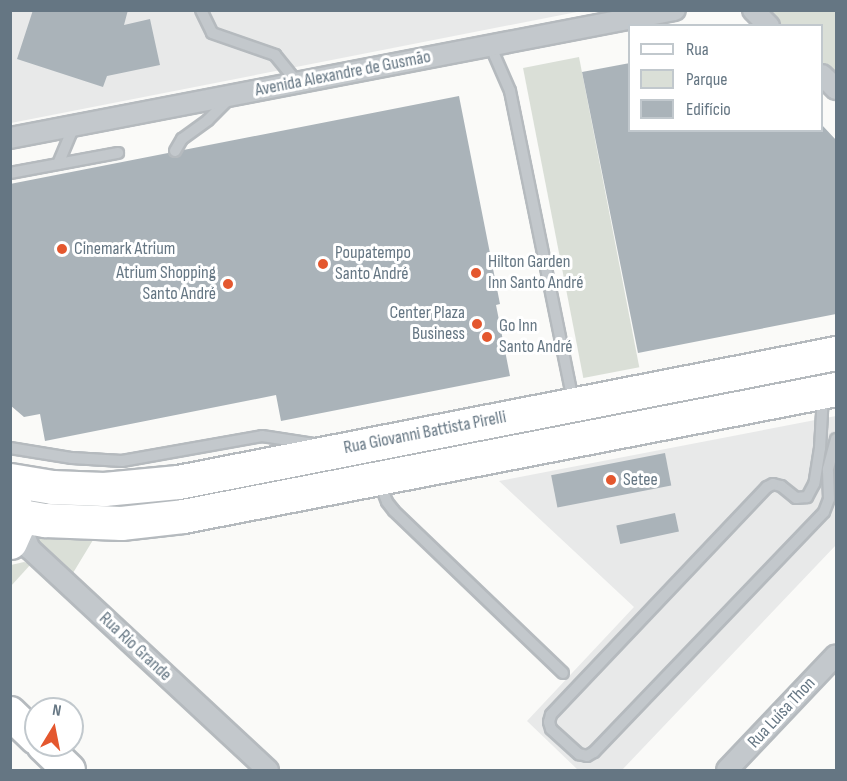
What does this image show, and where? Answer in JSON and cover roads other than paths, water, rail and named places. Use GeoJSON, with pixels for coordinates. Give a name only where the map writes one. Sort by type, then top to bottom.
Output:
{"type":"FeatureCollection","features":[{"type":"Feature","properties":{"kind":"highway","name":"Rua Giovanni Battista Pirelli"},"geometry":{"type":"LineString","coordinates":[[11,480],[70,488],[153,485],[837,353]]}},
{"type":"Feature","properties":{"kind":"highway","name":"Rua Giovanni Battista Pirelli"},"geometry":{"type":"LineString","coordinates":[[12,523],[94,523],[183,516],[830,390]]}},
{"type":"Feature","properties":{"kind":"highway"},"geometry":{"type":"LineString","coordinates":[[11,480],[12,523]]}},
{"type":"Feature","properties":{"kind":"main road"},"geometry":{"type":"LineString","coordinates":[[10,713],[24,726]]}},
{"type":"Feature","properties":{"kind":"main road"},"geometry":{"type":"LineString","coordinates":[[55,757],[69,771]]}},
{"type":"Feature","properties":{"kind":"street","name":"Avenida Alexandre de Gusmão"},"geometry":{"type":"LineString","coordinates":[[10,138],[675,10]]}},
{"type":"Feature","properties":{"kind":"street"},"geometry":{"type":"LineString","coordinates":[[753,10],[767,24]]}},
{"type":"Feature","properties":{"kind":"street"},"geometry":{"type":"LineString","coordinates":[[823,76],[837,89]]}},
{"type":"Feature","properties":{"kind":"street","name":"Rua Rio Grande"},"geometry":{"type":"LineString","coordinates":[[12,523],[30,549],[268,771]]}},
{"type":"Feature","properties":{"kind":"street","name":"Rua Luísa Thon"},"geometry":{"type":"LineString","coordinates":[[727,771],[837,655]]}},
{"type":"Feature","properties":{"kind":"lane"},"geometry":{"type":"LineString","coordinates":[[201,10],[212,33],[275,56],[298,83]]}},
{"type":"Feature","properties":{"kind":"lane"},"geometry":{"type":"LineString","coordinates":[[490,45],[510,92],[573,404]]}},
{"type":"Feature","properties":{"kind":"lane"},"geometry":{"type":"LineString","coordinates":[[175,151],[182,139],[208,120],[232,96]]}},
{"type":"Feature","properties":{"kind":"lane"},"geometry":{"type":"LineString","coordinates":[[58,164],[74,126]]}},
{"type":"Feature","properties":{"kind":"lane"},"geometry":{"type":"LineString","coordinates":[[10,173],[118,153]]}},
{"type":"Feature","properties":{"kind":"lane"},"geometry":{"type":"LineString","coordinates":[[830,390],[814,484],[807,497],[796,498],[781,486],[773,484],[767,487],[551,715],[549,722],[551,729],[579,754],[587,756],[594,752],[824,512],[829,499],[828,469],[837,439]]}},
{"type":"Feature","properties":{"kind":"lane"},"geometry":{"type":"LineString","coordinates":[[10,448],[72,458],[122,460],[248,437],[273,436],[344,449]]}},
{"type":"Feature","properties":{"kind":"lane"},"geometry":{"type":"LineString","coordinates":[[378,478],[387,502],[394,511],[562,673]]}},
{"type":"Feature","properties":{"kind":"place","name":"Cinemark Atrium"},"geometry":{"type":"Point","coordinates":[62,249]}},
{"type":"Feature","properties":{"kind":"place","name":"Poupatempo Santo André"},"geometry":{"type":"Point","coordinates":[323,264]}},
{"type":"Feature","properties":{"kind":"place","name":"Hilton Garden Inn Santo André"},"geometry":{"type":"Point","coordinates":[476,273]}},
{"type":"Feature","properties":{"kind":"place","name":"Atrium Shopping Santo André"},"geometry":{"type":"Point","coordinates":[228,284]}},
{"type":"Feature","properties":{"kind":"place","name":"Center Plaza Business"},"geometry":{"type":"Point","coordinates":[477,324]}},
{"type":"Feature","properties":{"kind":"place","name":"Go Inn Santo André"},"geometry":{"type":"Point","coordinates":[487,337]}},
{"type":"Feature","properties":{"kind":"place","name":"Setee"},"geometry":{"type":"Point","coordinates":[611,480]}}]}
